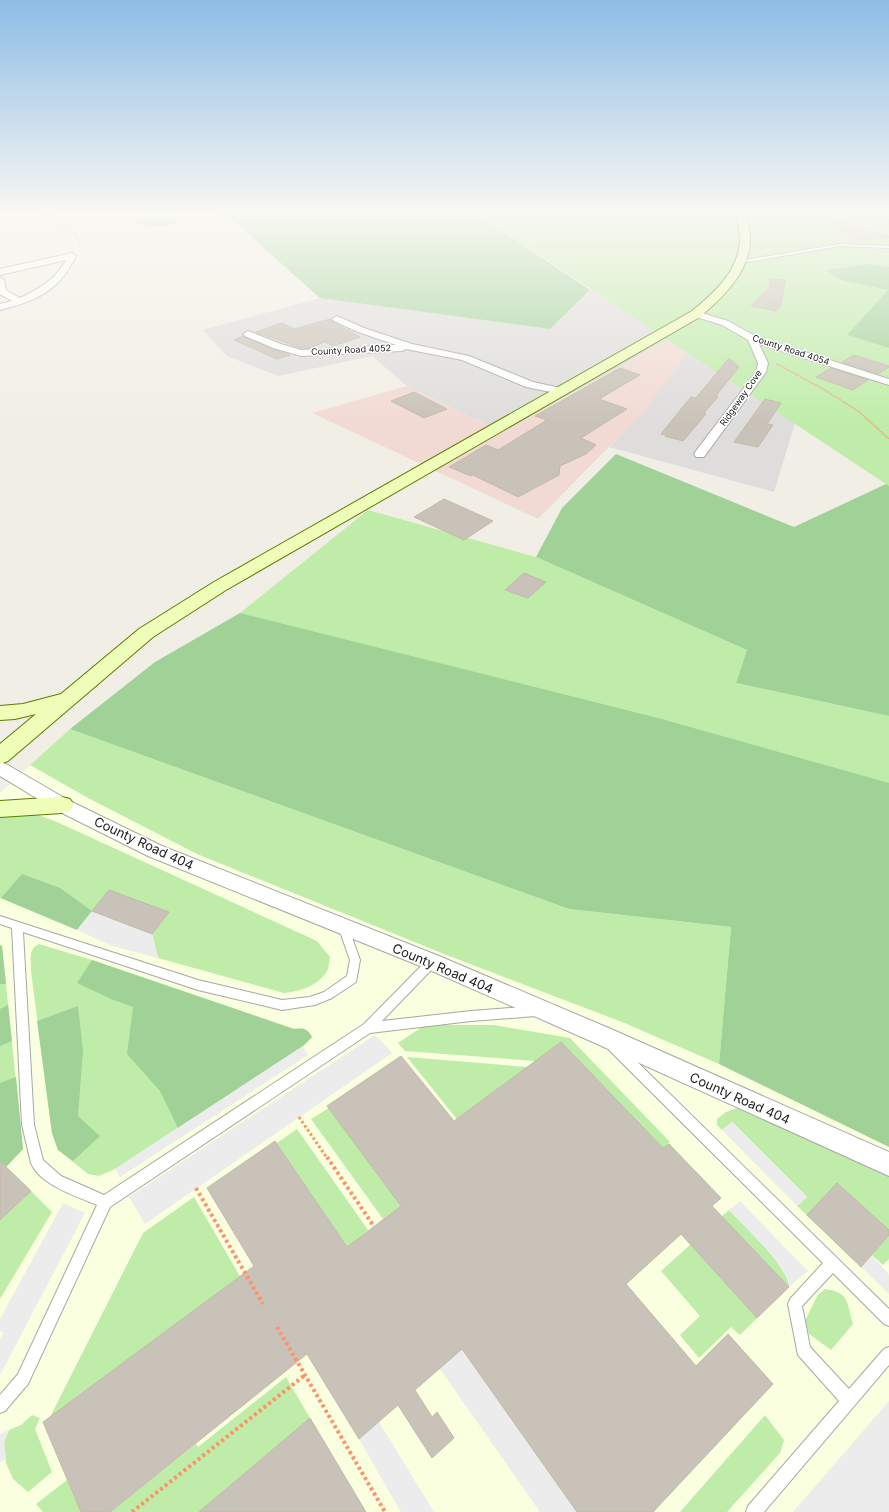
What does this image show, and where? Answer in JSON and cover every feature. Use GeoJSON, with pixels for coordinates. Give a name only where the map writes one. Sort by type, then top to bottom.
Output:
{"type":"FeatureCollection","features":[{"type":"Feature","properties":{"kind":"main road"},"geometry":{"type":"LineString","coordinates":[[0,756],[146,633],[220,586],[696,314],[728,284]]}},
{"type":"Feature","properties":{"kind":"main road"},"geometry":{"type":"LineString","coordinates":[[0,713],[13,713],[35,709],[75,694]]}},
{"type":"Feature","properties":{"kind":"main road"},"geometry":{"type":"LineString","coordinates":[[0,810],[62,805]]}},
{"type":"Feature","properties":{"kind":"street"},"geometry":{"type":"LineString","coordinates":[[1,284],[2,291],[20,302]]}},
{"type":"Feature","properties":{"kind":"street"},"geometry":{"type":"LineString","coordinates":[[0,307],[20,302],[55,284]]}},
{"type":"Feature","properties":{"kind":"street","name":"County Road 4054"},"geometry":{"type":"LineString","coordinates":[[696,314],[725,323],[752,338],[889,382]]}},
{"type":"Feature","properties":{"kind":"street","name":"County Road 4052"},"geometry":{"type":"LineString","coordinates":[[337,319],[361,330],[410,347],[465,358],[530,384],[561,391]]}},
{"type":"Feature","properties":{"kind":"street","name":"County Road 4052"},"geometry":{"type":"LineString","coordinates":[[248,334],[277,346],[301,353],[410,347]]}},
{"type":"Feature","properties":{"kind":"street","name":"Ridgeway Cove"},"geometry":{"type":"LineString","coordinates":[[700,454],[761,372],[763,363],[752,338]]}},
{"type":"Feature","properties":{"kind":"street","name":"County Road 404"},"geometry":{"type":"LineString","coordinates":[[0,768],[62,805],[155,851],[432,962],[603,1036],[889,1164]]}},
{"type":"Feature","properties":{"kind":"lane"},"geometry":{"type":"LineString","coordinates":[[0,920],[198,985],[282,1004],[311,1002],[328,995],[352,979],[355,960],[343,926]]}},
{"type":"Feature","properties":{"kind":"lane"},"geometry":{"type":"LineString","coordinates":[[17,926],[28,1125],[37,1163],[56,1181],[105,1202]]}},
{"type":"Feature","properties":{"kind":"lane"},"geometry":{"type":"LineString","coordinates":[[0,1406],[23,1379],[105,1202],[368,1028],[432,962]]}},
{"type":"Feature","properties":{"kind":"lane"},"geometry":{"type":"LineString","coordinates":[[368,1028],[471,1016],[544,1011]]}},
{"type":"Feature","properties":{"kind":"lane"},"geometry":{"type":"LineString","coordinates":[[603,1036],[889,1319]]}},
{"type":"Feature","properties":{"kind":"lane"},"geometry":{"type":"LineString","coordinates":[[833,1262],[795,1304],[803,1350],[850,1400]]}},
{"type":"Feature","properties":{"kind":"lane"},"geometry":{"type":"LineString","coordinates":[[754,1512],[889,1354]]}},
{"type":"Feature","properties":{"kind":"path"},"geometry":{"type":"LineString","coordinates":[[760,355],[823,389],[858,411],[889,439]]}},
{"type":"Feature","properties":{"kind":"path"},"geometry":{"type":"LineString","coordinates":[[299,1117],[373,1225]]}},
{"type":"Feature","properties":{"kind":"path"},"geometry":{"type":"LineString","coordinates":[[196,1188],[263,1304]]}},
{"type":"Feature","properties":{"kind":"path"},"geometry":{"type":"LineString","coordinates":[[276,1327],[385,1512]]}},
{"type":"Feature","properties":{"kind":"path"},"geometry":{"type":"LineString","coordinates":[[132,1512],[305,1374]]}},
{"type":"Feature","properties":{"kind":"shaded area"},"geometry":{"type":"Polygon","coordinates":[[[597,284],[889,284],[824,328],[889,348],[809,377],[774,492],[609,447],[646,409],[677,335],[503,432],[407,386],[372,356],[278,376],[227,356],[203,330],[320,298],[550,329],[597,284]]]}},
{"type":"Feature","properties":{"kind":"shaded area"},"geometry":{"type":"Polygon","coordinates":[[[677,335],[695,342],[646,409],[538,519],[312,413],[407,386],[503,432],[677,335]]]}},
{"type":"Feature","properties":{"kind":"shaded area"},"geometry":{"type":"Polygon","coordinates":[[[70,729],[569,909],[889,944],[889,1512],[0,1512],[0,793],[70,729]]]}},
{"type":"Feature","properties":{"kind":"shaded area"},"geometry":{"type":"Polygon","coordinates":[[[92,911],[152,934],[158,958],[112,946],[77,930],[92,911]]]}},
{"type":"Feature","properties":{"kind":"shaded area"},"geometry":{"type":"Polygon","coordinates":[[[375,1035],[392,1053],[145,1224],[129,1197],[375,1035]]]}},
{"type":"Feature","properties":{"kind":"shaded area"},"geometry":{"type":"Polygon","coordinates":[[[303,1046],[308,1055],[120,1177],[115,1169],[303,1046]]]}},
{"type":"Feature","properties":{"kind":"shaded area"},"geometry":{"type":"Polygon","coordinates":[[[732,1122],[807,1197],[797,1206],[722,1130],[732,1122]]]}},
{"type":"Feature","properties":{"kind":"shaded area"},"geometry":{"type":"Polygon","coordinates":[[[740,1201],[808,1271],[789,1287],[789,1281],[773,1256],[729,1210],[740,1201]]]}},
{"type":"Feature","properties":{"kind":"shaded area"},"geometry":{"type":"Polygon","coordinates":[[[63,1203],[85,1213],[0,1375],[0,1338],[4,1334],[0,1330],[0,1319],[63,1203]]]}},
{"type":"Feature","properties":{"kind":"shaded area"},"geometry":{"type":"Polygon","coordinates":[[[872,1255],[889,1275],[889,1294],[861,1267],[872,1255]]]}},
{"type":"Feature","properties":{"kind":"shaded area"},"geometry":{"type":"Polygon","coordinates":[[[462,1349],[577,1512],[540,1512],[440,1369],[462,1349]]]}},
{"type":"Feature","properties":{"kind":"shaded area"},"geometry":{"type":"Polygon","coordinates":[[[889,1401],[889,1512],[793,1512],[889,1401]]]}},
{"type":"Feature","properties":{"kind":"shaded area"},"geometry":{"type":"Polygon","coordinates":[[[379,1422],[434,1512],[401,1512],[359,1439],[379,1422]]]}},
{"type":"Feature","properties":{"kind":"shaded area"},"geometry":{"type":"Polygon","coordinates":[[[9,1430],[4,1442],[6,1459],[0,1462],[0,1434],[9,1430]]]}},
{"type":"Feature","properties":{"kind":"green space"},"geometry":{"type":"Polygon","coordinates":[[[304,284],[580,284],[590,290],[550,329],[320,298],[304,284]]]}},
{"type":"Feature","properties":{"kind":"green space"},"geometry":{"type":"Polygon","coordinates":[[[583,284],[875,284],[876,286],[888,290],[848,335],[889,348],[889,486],[583,284]]]}},
{"type":"Feature","properties":{"kind":"green space"},"geometry":{"type":"Polygon","coordinates":[[[858,284],[889,284],[889,348],[847,335],[888,290],[858,284]]]}},
{"type":"Feature","properties":{"kind":"green space"},"geometry":{"type":"Polygon","coordinates":[[[616,454],[794,527],[886,484],[889,486],[889,716],[736,683],[747,650],[536,557],[562,508],[616,454]]]}},
{"type":"Feature","properties":{"kind":"green space"},"geometry":{"type":"Polygon","coordinates":[[[368,510],[536,557],[747,650],[736,683],[889,716],[889,789],[240,613],[368,510]]]}},
{"type":"Feature","properties":{"kind":"green space"},"geometry":{"type":"Polygon","coordinates":[[[240,613],[658,718],[889,783],[889,1147],[719,1064],[731,927],[569,909],[70,729],[155,662],[240,613]]]}},
{"type":"Feature","properties":{"kind":"green space"},"geometry":{"type":"Polygon","coordinates":[[[70,729],[569,909],[731,927],[719,1064],[622,1022],[444,954],[197,854],[88,798],[30,765],[70,729]]]}},
{"type":"Feature","properties":{"kind":"green space"},"geometry":{"type":"Polygon","coordinates":[[[22,811],[57,822],[317,941],[330,957],[327,971],[322,978],[313,985],[307,988],[284,993],[158,958],[152,934],[168,913],[109,891],[77,930],[0,898],[0,814],[22,811]]]}},
{"type":"Feature","properties":{"kind":"green space"},"geometry":{"type":"Polygon","coordinates":[[[22,874],[60,888],[92,911],[77,930],[1,898],[22,874]]]}},
{"type":"Feature","properties":{"kind":"green space"},"geometry":{"type":"Polygon","coordinates":[[[39,944],[92,960],[294,1029],[304,1030],[312,1037],[303,1046],[115,1169],[99,1176],[88,1174],[58,1150],[52,1133],[31,971],[32,952],[35,946],[39,944]]]}},
{"type":"Feature","properties":{"kind":"green space"},"geometry":{"type":"Polygon","coordinates":[[[0,945],[2,946],[23,1149],[6,1167],[0,1161],[0,945]]]}},
{"type":"Feature","properties":{"kind":"green space"},"geometry":{"type":"Polygon","coordinates":[[[0,945],[2,946],[6,984],[0,984],[0,945]]]}},
{"type":"Feature","properties":{"kind":"green space"},"geometry":{"type":"Polygon","coordinates":[[[92,960],[294,1029],[304,1029],[312,1037],[303,1046],[178,1128],[160,1091],[127,1054],[133,1007],[111,999],[77,983],[92,960]]]}},
{"type":"Feature","properties":{"kind":"green space"},"geometry":{"type":"Polygon","coordinates":[[[8,1005],[12,1041],[0,1046],[0,1009],[8,1005]]]}},
{"type":"Feature","properties":{"kind":"green space"},"geometry":{"type":"Polygon","coordinates":[[[78,1006],[83,1051],[78,1116],[100,1136],[73,1161],[58,1150],[52,1133],[37,1021],[78,1006]]]}},
{"type":"Feature","properties":{"kind":"green space"},"geometry":{"type":"Polygon","coordinates":[[[432,1025],[494,1025],[570,1038],[670,1142],[663,1148],[561,1042],[535,1061],[405,1051],[398,1043],[422,1027],[432,1025]]]}},
{"type":"Feature","properties":{"kind":"green space"},"geometry":{"type":"Polygon","coordinates":[[[407,1057],[527,1067],[462,1115],[464,1128],[407,1057]]]}},
{"type":"Feature","properties":{"kind":"green space"},"geometry":{"type":"Polygon","coordinates":[[[16,1077],[23,1149],[6,1167],[0,1161],[0,1083],[16,1077]]]}},
{"type":"Feature","properties":{"kind":"green space"},"geometry":{"type":"Polygon","coordinates":[[[743,1106],[889,1173],[889,1230],[837,1184],[807,1215],[797,1206],[807,1197],[732,1122],[722,1130],[717,1125],[717,1119],[726,1112],[743,1106]]]}},
{"type":"Feature","properties":{"kind":"green space"},"geometry":{"type":"Polygon","coordinates":[[[329,1108],[401,1206],[383,1219],[311,1119],[329,1108]]]}},
{"type":"Feature","properties":{"kind":"green space"},"geometry":{"type":"Polygon","coordinates":[[[297,1129],[368,1230],[347,1247],[277,1143],[297,1129]]]}},
{"type":"Feature","properties":{"kind":"green space"},"geometry":{"type":"Polygon","coordinates":[[[31,1191],[52,1212],[0,1299],[0,1220],[31,1191]]]}},
{"type":"Feature","properties":{"kind":"green space"},"geometry":{"type":"Polygon","coordinates":[[[194,1197],[259,1309],[233,1282],[50,1417],[143,1233],[194,1197]]]}},
{"type":"Feature","properties":{"kind":"green space"},"geometry":{"type":"Polygon","coordinates":[[[729,1210],[774,1258],[782,1269],[789,1287],[725,1220],[695,1249],[757,1318],[740,1335],[731,1327],[699,1358],[680,1335],[700,1316],[661,1271],[729,1210]]]}},
{"type":"Feature","properties":{"kind":"green space"},"geometry":{"type":"Polygon","coordinates":[[[889,1235],[889,1259],[883,1265],[872,1255],[889,1235]]]}},
{"type":"Feature","properties":{"kind":"green space"},"geometry":{"type":"Polygon","coordinates":[[[825,1289],[839,1293],[843,1296],[848,1305],[853,1324],[831,1350],[809,1334],[805,1321],[817,1296],[825,1289]]]}},
{"type":"Feature","properties":{"kind":"green space"},"geometry":{"type":"Polygon","coordinates":[[[286,1377],[310,1418],[199,1512],[110,1512],[196,1444],[198,1447],[286,1377]]]}},
{"type":"Feature","properties":{"kind":"green space"},"geometry":{"type":"Polygon","coordinates":[[[32,1415],[40,1418],[35,1429],[52,1472],[28,1492],[13,1479],[6,1463],[4,1442],[9,1430],[21,1425],[32,1415]]]}},
{"type":"Feature","properties":{"kind":"green space"},"geometry":{"type":"Polygon","coordinates":[[[765,1415],[784,1440],[780,1453],[727,1512],[680,1512],[765,1415]]]}},
{"type":"Feature","properties":{"kind":"green space"},"geometry":{"type":"Polygon","coordinates":[[[67,1480],[81,1512],[43,1512],[36,1504],[67,1480]]]}},
{"type":"Feature","properties":{"kind":"building"},"geometry":{"type":"Polygon","coordinates":[[[769,284],[784,284],[781,306],[776,311],[751,306],[769,288],[769,284]]]}},
{"type":"Feature","properties":{"kind":"building"},"geometry":{"type":"Polygon","coordinates":[[[330,319],[360,337],[333,346],[325,342],[309,348],[301,348],[256,332],[282,323],[294,329],[330,319]]]}},
{"type":"Feature","properties":{"kind":"building"},"geometry":{"type":"Polygon","coordinates":[[[243,336],[290,355],[277,359],[234,340],[243,336]]]}},
{"type":"Feature","properties":{"kind":"building"},"geometry":{"type":"Polygon","coordinates":[[[854,355],[889,367],[878,374],[842,362],[854,355]]]}},
{"type":"Feature","properties":{"kind":"building"},"geometry":{"type":"Polygon","coordinates":[[[729,358],[739,367],[715,397],[718,397],[704,413],[706,414],[683,441],[661,434],[691,397],[696,398],[729,358]]]}},
{"type":"Feature","properties":{"kind":"building"},"geometry":{"type":"Polygon","coordinates":[[[620,368],[640,375],[599,399],[627,409],[581,438],[596,445],[586,454],[560,466],[559,475],[518,497],[473,475],[471,476],[449,467],[486,445],[498,450],[547,420],[535,416],[620,368]]]}},
{"type":"Feature","properties":{"kind":"building"},"geometry":{"type":"Polygon","coordinates":[[[831,368],[868,380],[853,390],[816,377],[831,368]]]}},
{"type":"Feature","properties":{"kind":"building"},"geometry":{"type":"Polygon","coordinates":[[[414,392],[447,409],[424,418],[391,401],[414,392]]]}},
{"type":"Feature","properties":{"kind":"building"},"geometry":{"type":"Polygon","coordinates":[[[765,399],[781,403],[767,424],[773,425],[758,447],[734,442],[765,399]]]}},
{"type":"Feature","properties":{"kind":"building"},"geometry":{"type":"Polygon","coordinates":[[[444,499],[493,521],[464,540],[414,517],[444,499]]]}},
{"type":"Feature","properties":{"kind":"building"},"geometry":{"type":"Polygon","coordinates":[[[524,573],[546,582],[528,598],[505,590],[524,573]]]}},
{"type":"Feature","properties":{"kind":"building"},"geometry":{"type":"Polygon","coordinates":[[[109,890],[169,912],[152,934],[92,911],[109,890]]]}},
{"type":"Feature","properties":{"kind":"building"},"geometry":{"type":"Polygon","coordinates":[[[561,1042],[663,1148],[669,1144],[721,1198],[712,1206],[789,1287],[757,1318],[681,1234],[626,1284],[696,1366],[728,1334],[773,1384],[653,1512],[577,1512],[462,1349],[415,1390],[432,1417],[437,1412],[454,1438],[432,1458],[398,1405],[359,1439],[307,1354],[110,1512],[81,1512],[43,1422],[254,1266],[207,1188],[275,1141],[347,1247],[401,1206],[327,1106],[401,1056],[454,1121],[561,1042]]]}},
{"type":"Feature","properties":{"kind":"building"},"geometry":{"type":"Polygon","coordinates":[[[0,1161],[31,1191],[0,1220],[0,1161]]]}},
{"type":"Feature","properties":{"kind":"building"},"geometry":{"type":"Polygon","coordinates":[[[837,1183],[889,1230],[889,1235],[861,1267],[807,1215],[837,1183]]]}},
{"type":"Feature","properties":{"kind":"building"},"geometry":{"type":"Polygon","coordinates":[[[310,1418],[366,1512],[199,1512],[310,1418]]]}}]}
